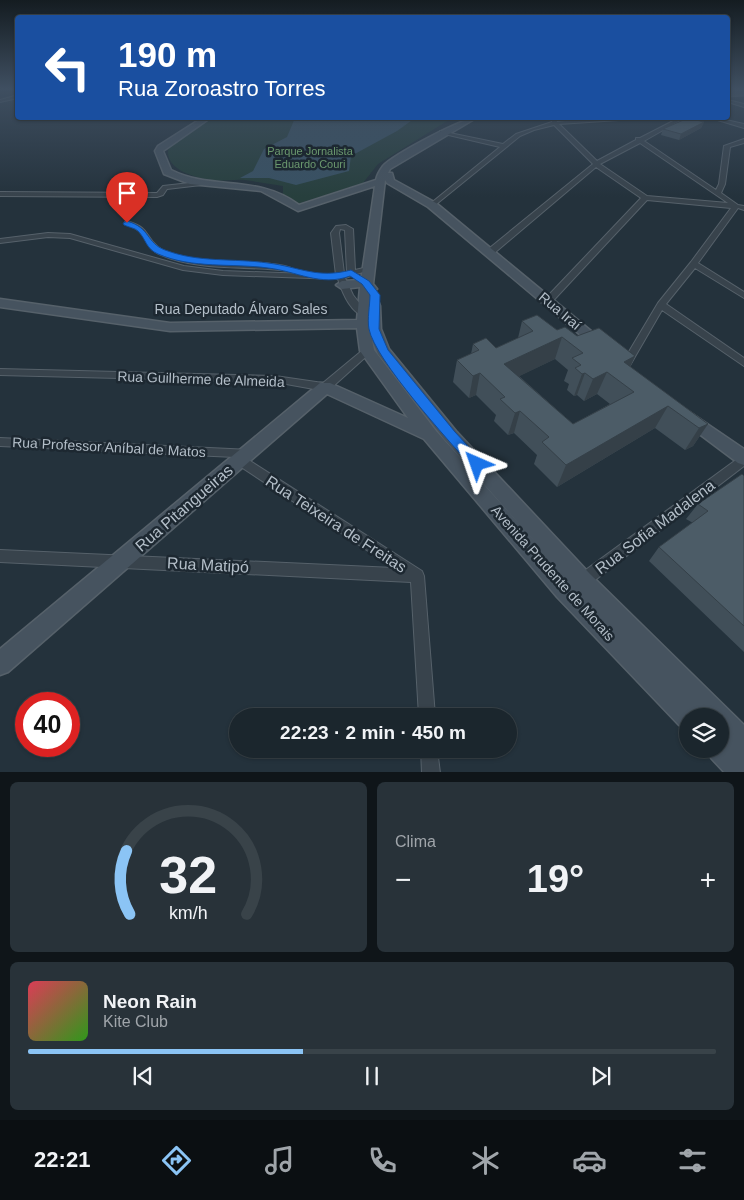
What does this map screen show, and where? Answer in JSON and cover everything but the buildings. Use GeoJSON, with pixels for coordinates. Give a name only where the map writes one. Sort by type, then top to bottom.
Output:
{"type":"FeatureCollection","features":[{"type":"Feature","properties":{"kind":"street"},"geometry":{"type":"LineString","coordinates":[[194,125],[166,142],[159,151],[167,172],[203,184]]}},
{"type":"Feature","properties":{"kind":"street"},"geometry":{"type":"LineString","coordinates":[[446,131],[452,125]]}},
{"type":"Feature","properties":{"kind":"street"},"geometry":{"type":"LineString","coordinates":[[363,319],[368,269],[388,167],[458,125]]}},
{"type":"Feature","properties":{"kind":"street"},"geometry":{"type":"LineString","coordinates":[[432,205],[518,135],[542,125]]}},
{"type":"Feature","properties":{"kind":"street"},"geometry":{"type":"LineString","coordinates":[[559,125],[596,164],[645,198],[740,207]]}},
{"type":"Feature","properties":{"kind":"street"},"geometry":{"type":"LineString","coordinates":[[489,252],[596,164],[638,139],[667,125]]}},
{"type":"Feature","properties":{"kind":"street"},"geometry":{"type":"LineString","coordinates":[[446,131],[504,146]]}},
{"type":"Feature","properties":{"kind":"street"},"geometry":{"type":"LineString","coordinates":[[638,139],[740,207]]}},
{"type":"Feature","properties":{"kind":"street"},"geometry":{"type":"LineString","coordinates":[[718,192],[722,184],[727,146],[744,141]]}},
{"type":"Feature","properties":{"kind":"street"},"geometry":{"type":"LineString","coordinates":[[0,194],[157,195],[165,187],[203,184],[264,189],[293,206],[312,203],[385,183]]}},
{"type":"Feature","properties":{"kind":"street","name":"Rua Iraí"},"geometry":{"type":"LineString","coordinates":[[385,183],[432,205],[639,377]]}},
{"type":"Feature","properties":{"kind":"street","name":"Avenida Prudente de Morais"},"geometry":{"type":"LineString","coordinates":[[385,183],[375,295],[374,329],[383,351],[574,585],[681,708]]}},
{"type":"Feature","properties":{"kind":"street"},"geometry":{"type":"LineString","coordinates":[[548,302],[645,198]]}},
{"type":"Feature","properties":{"kind":"street"},"geometry":{"type":"LineString","coordinates":[[619,359],[660,305],[740,207]]}},
{"type":"Feature","properties":{"kind":"street"},"geometry":{"type":"LineString","coordinates":[[127,223],[141,229],[150,244],[160,252],[185,259],[216,264],[267,265],[298,271],[304,275]]}},
{"type":"Feature","properties":{"kind":"street","name":"Avenida Prudente de Morais"},"geometry":{"type":"LineString","coordinates":[[351,273],[349,231],[346,227],[340,226],[336,228],[335,233],[341,281],[363,319],[367,351],[430,435],[574,585],[709,708]]}},
{"type":"Feature","properties":{"kind":"street"},"geometry":{"type":"LineString","coordinates":[[0,241],[48,235],[70,236],[183,268],[223,274],[304,275],[341,281],[366,282]]}},
{"type":"Feature","properties":{"kind":"street"},"geometry":{"type":"LineString","coordinates":[[694,264],[744,296]]}},
{"type":"Feature","properties":{"kind":"street"},"geometry":{"type":"LineString","coordinates":[[341,281],[351,273],[368,269]]}},
{"type":"Feature","properties":{"kind":"street"},"geometry":{"type":"LineString","coordinates":[[351,273],[366,282],[375,295]]}},
{"type":"Feature","properties":{"kind":"street","name":"Rua Deputado Álvaro Sales"},"geometry":{"type":"LineString","coordinates":[[0,304],[170,327],[363,319]]}},
{"type":"Feature","properties":{"kind":"street"},"geometry":{"type":"LineString","coordinates":[[660,305],[744,363]]}},
{"type":"Feature","properties":{"kind":"street","name":"Rua Pitangueiras"},"geometry":{"type":"LineString","coordinates":[[0,664],[367,351]]}},
{"type":"Feature","properties":{"kind":"street","name":"Rua Guilherme de Almeida"},"geometry":{"type":"LineString","coordinates":[[0,372],[275,379],[324,388],[430,435],[450,435]]}},
{"type":"Feature","properties":{"kind":"street"},"geometry":{"type":"LineString","coordinates":[[675,407],[744,459]]}},
{"type":"Feature","properties":{"kind":"street","name":"Rua Professor Aníbal de Matos"},"geometry":{"type":"LineString","coordinates":[[0,442],[243,457]]}},
{"type":"Feature","properties":{"kind":"street","name":"Rua Teixeira de Freitas"},"geometry":{"type":"LineString","coordinates":[[243,457],[417,576],[426,708]]}},
{"type":"Feature","properties":{"kind":"street","name":"Rua Sofia Madalena"},"geometry":{"type":"LineString","coordinates":[[574,585],[744,459]]}},
{"type":"Feature","properties":{"kind":"street","name":"Rua Matipó"},"geometry":{"type":"LineString","coordinates":[[0,556],[124,560],[417,576]]}},
{"type":"Feature","properties":{"kind":"street","name":"Avenida Prudente de Morais"},"geometry":{"type":"LineString","coordinates":[[729,727],[744,742]]}},
{"type":"Feature","properties":{"kind":"street"},"geometry":{"type":"LineString","coordinates":[[729,757],[744,772]]}},
{"type":"Feature","properties":{"kind":"street"},"geometry":{"type":"LineString","coordinates":[[429,758],[430,772]]}},
{"type":"Feature","properties":{"kind":"green space","name":"Parque Jornalista Eduardo Couri"},"geometry":{"type":"Polygon","coordinates":[[[198,125],[441,125],[378,164],[363,183],[294,205],[283,199],[283,186],[245,180],[210,180],[187,174],[174,166],[170,160],[168,154],[169,146],[198,125]]]}},
{"type":"Feature","properties":{"kind":"water"},"geometry":{"type":"Polygon","coordinates":[[[292,125],[405,125],[351,156],[349,171],[296,185],[269,178],[240,178],[253,171],[264,149],[287,137],[292,125]]]}},
{"type":"Feature","properties":{"kind":"route"},"geometry":{"type":"LineString","coordinates":[[127,223],[141,229],[150,244],[160,252],[193,261],[216,264],[267,265],[298,271],[304,275],[339,277],[351,273],[366,282],[375,295],[374,329],[376,339],[383,351],[450,435],[477,464]]}}]}
